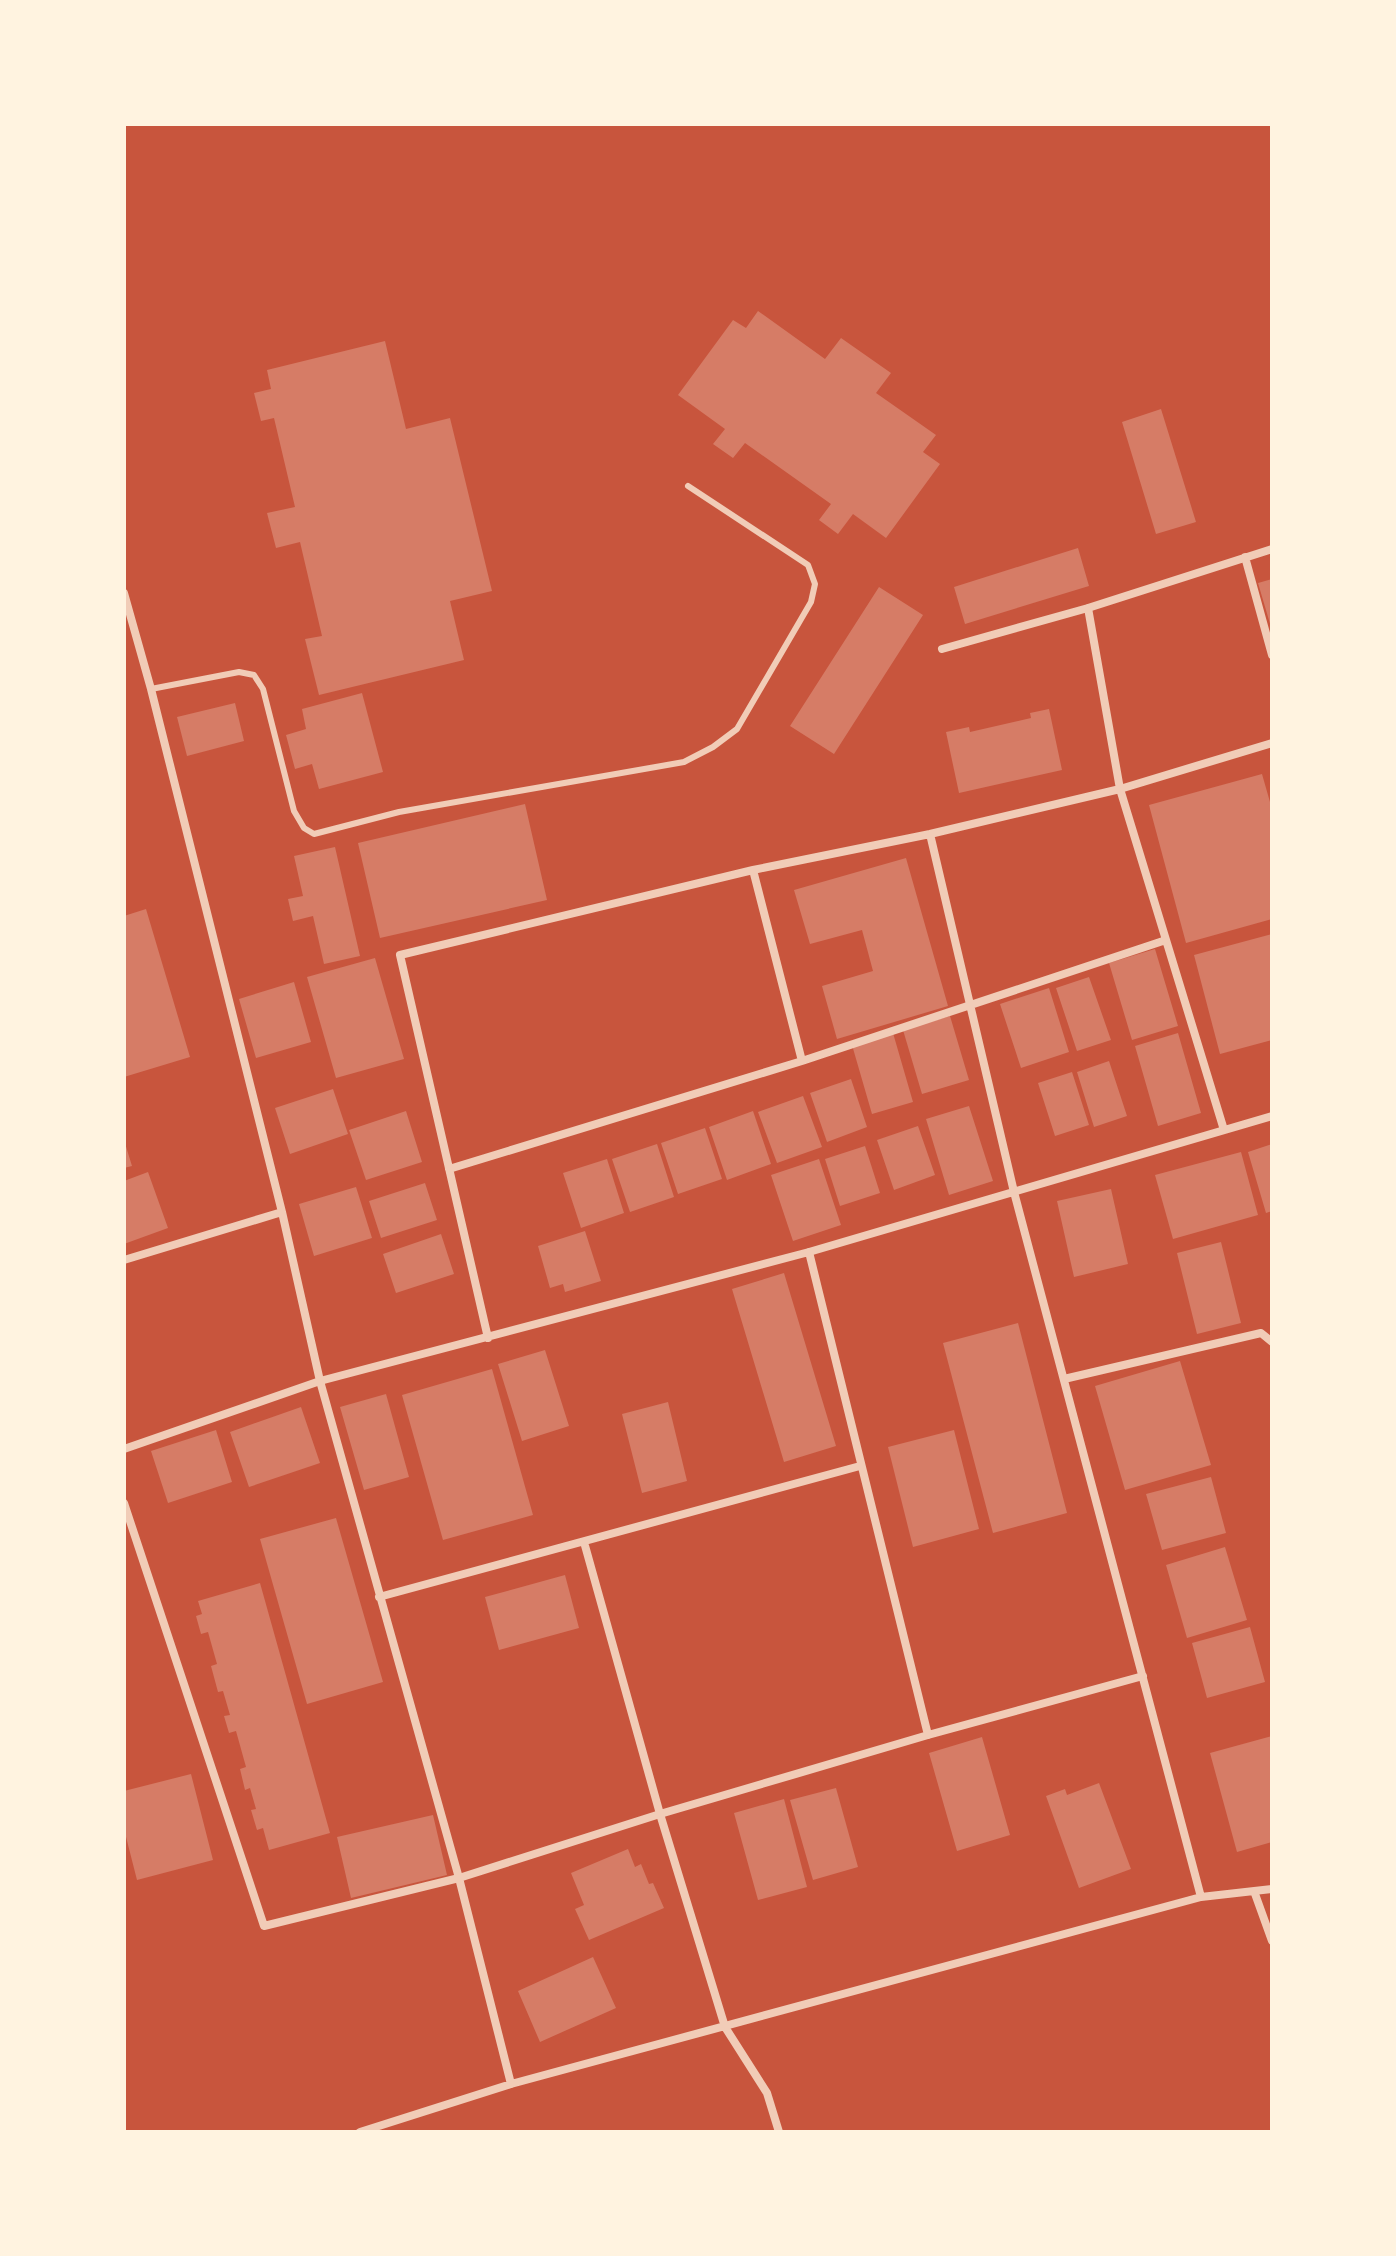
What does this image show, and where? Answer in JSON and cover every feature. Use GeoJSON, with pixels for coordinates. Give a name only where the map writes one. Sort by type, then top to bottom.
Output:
{"type":"FeatureCollection","features":[{"type":"Feature","properties":{"kind":"street"},"geometry":{"type":"LineString","coordinates":[[942,649],[1088,608],[1272,549]]}},
{"type":"Feature","properties":{"kind":"street"},"geometry":{"type":"LineString","coordinates":[[1245,557],[1272,655]]}},
{"type":"Feature","properties":{"kind":"street"},"geometry":{"type":"LineString","coordinates":[[124,593],[151,689],[282,1212],[320,1381],[459,1878],[511,2084]]}},
{"type":"Feature","properties":{"kind":"street"},"geometry":{"type":"LineString","coordinates":[[1088,608],[1120,789],[1224,1130]]}},
{"type":"Feature","properties":{"kind":"street"},"geometry":{"type":"LineString","coordinates":[[488,1338],[400,955],[753,870],[930,834],[1120,789],[1272,743]]}},
{"type":"Feature","properties":{"kind":"street"},"geometry":{"type":"LineString","coordinates":[[930,834],[1014,1192],[1201,1897]]}},
{"type":"Feature","properties":{"kind":"street"},"geometry":{"type":"LineString","coordinates":[[753,870],[802,1061]]}},
{"type":"Feature","properties":{"kind":"street"},"geometry":{"type":"LineString","coordinates":[[449,1169],[802,1061],[1166,940]]}},
{"type":"Feature","properties":{"kind":"street"},"geometry":{"type":"LineString","coordinates":[[124,1449],[320,1381],[809,1252],[1272,1116]]}},
{"type":"Feature","properties":{"kind":"street"},"geometry":{"type":"LineString","coordinates":[[124,1260],[282,1212]]}},
{"type":"Feature","properties":{"kind":"street"},"geometry":{"type":"LineString","coordinates":[[809,1252],[928,1735]]}},
{"type":"Feature","properties":{"kind":"street"},"geometry":{"type":"LineString","coordinates":[[1064,1379],[1272,1330]]}},
{"type":"Feature","properties":{"kind":"street"},"geometry":{"type":"LineString","coordinates":[[1261,1333],[1272,1342]]}},
{"type":"Feature","properties":{"kind":"street"},"geometry":{"type":"LineString","coordinates":[[379,1597],[860,1466]]}},
{"type":"Feature","properties":{"kind":"street"},"geometry":{"type":"LineString","coordinates":[[124,1503],[264,1926],[459,1878],[660,1814],[1143,1676]]}},
{"type":"Feature","properties":{"kind":"street"},"geometry":{"type":"LineString","coordinates":[[584,1542],[660,1814],[725,2027],[767,2093],[779,2132]]}},
{"type":"Feature","properties":{"kind":"street"},"geometry":{"type":"LineString","coordinates":[[360,2132],[511,2084],[1201,1897],[1272,1889]]}},
{"type":"Feature","properties":{"kind":"street"},"geometry":{"type":"LineString","coordinates":[[1254,1891],[1272,1941]]}},
{"type":"Feature","properties":{"kind":"lane"},"geometry":{"type":"LineString","coordinates":[[151,689],[239,672],[254,675],[263,689],[294,811],[304,828],[314,834],[399,812],[684,762],[713,747],[737,729],[811,602],[815,584],[808,565],[688,486]]}},
{"type":"Feature","properties":{"kind":"building"},"geometry":{"type":"Polygon","coordinates":[[[758,311],[825,359],[841,338],[891,373],[876,393],[936,435],[923,452],[940,464],[886,538],[853,514],[838,534],[819,520],[831,504],[745,443],[733,458],[713,444],[725,429],[678,395],[733,320],[746,328],[758,311]]]}},
{"type":"Feature","properties":{"kind":"building"},"geometry":{"type":"Polygon","coordinates":[[[385,341],[406,429],[450,418],[492,591],[450,601],[464,660],[319,695],[305,639],[322,636],[300,542],[276,548],[267,513],[295,507],[274,418],[261,421],[254,393],[271,389],[267,370],[385,341]]]}},
{"type":"Feature","properties":{"kind":"building"},"geometry":{"type":"Polygon","coordinates":[[[1161,409],[1196,522],[1156,534],[1122,422],[1161,409]]]}},
{"type":"Feature","properties":{"kind":"building"},"geometry":{"type":"Polygon","coordinates":[[[1078,548],[1089,586],[965,624],[954,587],[1078,548]]]}},
{"type":"Feature","properties":{"kind":"building"},"geometry":{"type":"Polygon","coordinates":[[[1272,579],[1272,627],[1271,627],[1258,583],[1272,579]]]}},
{"type":"Feature","properties":{"kind":"building"},"geometry":{"type":"Polygon","coordinates":[[[879,587],[923,615],[834,754],[790,726],[879,587]]]}},
{"type":"Feature","properties":{"kind":"building"},"geometry":{"type":"Polygon","coordinates":[[[362,693],[383,772],[319,789],[312,764],[295,769],[286,735],[306,729],[302,709],[362,693]]]}},
{"type":"Feature","properties":{"kind":"building"},"geometry":{"type":"Polygon","coordinates":[[[235,703],[244,741],[187,756],[177,717],[235,703]]]}},
{"type":"Feature","properties":{"kind":"building"},"geometry":{"type":"Polygon","coordinates":[[[1049,709],[1062,770],[959,793],[946,732],[969,727],[970,732],[1031,718],[1030,713],[1049,709]]]}},
{"type":"Feature","properties":{"kind":"building"},"geometry":{"type":"Polygon","coordinates":[[[1262,774],[1272,809],[1272,919],[1186,943],[1149,805],[1262,774]]]}},
{"type":"Feature","properties":{"kind":"building"},"geometry":{"type":"Polygon","coordinates":[[[525,804],[547,900],[380,938],[358,843],[525,804]]]}},
{"type":"Feature","properties":{"kind":"building"},"geometry":{"type":"Polygon","coordinates":[[[335,847],[360,956],[324,964],[313,916],[293,921],[288,899],[303,896],[294,856],[335,847]]]}},
{"type":"Feature","properties":{"kind":"building"},"geometry":{"type":"Polygon","coordinates":[[[906,858],[948,1006],[837,1039],[822,986],[873,971],[862,930],[810,944],[794,890],[906,858]]]}},
{"type":"Feature","properties":{"kind":"building"},"geometry":{"type":"Polygon","coordinates":[[[146,909],[190,1057],[124,1077],[124,916],[146,909]]]}},
{"type":"Feature","properties":{"kind":"building"},"geometry":{"type":"Polygon","coordinates":[[[1272,934],[1272,1040],[1220,1054],[1194,955],[1272,934]]]}},
{"type":"Feature","properties":{"kind":"building"},"geometry":{"type":"Polygon","coordinates":[[[1155,949],[1178,1026],[1132,1040],[1109,963],[1155,949]]]}},
{"type":"Feature","properties":{"kind":"building"},"geometry":{"type":"Polygon","coordinates":[[[375,958],[404,1059],[336,1078],[307,977],[375,958]]]}},
{"type":"Feature","properties":{"kind":"building"},"geometry":{"type":"Polygon","coordinates":[[[1089,977],[1111,1040],[1077,1051],[1056,988],[1089,977]]]}},
{"type":"Feature","properties":{"kind":"building"},"geometry":{"type":"Polygon","coordinates":[[[294,982],[311,1042],[256,1058],[239,999],[294,982]]]}},
{"type":"Feature","properties":{"kind":"building"},"geometry":{"type":"Polygon","coordinates":[[[1049,988],[1069,1052],[1021,1068],[1000,1004],[1049,988]]]}},
{"type":"Feature","properties":{"kind":"building"},"geometry":{"type":"Polygon","coordinates":[[[950,1016],[969,1080],[922,1094],[903,1030],[950,1016]]]}},
{"type":"Feature","properties":{"kind":"building"},"geometry":{"type":"Polygon","coordinates":[[[893,1033],[913,1102],[872,1114],[852,1045],[893,1033]]]}},
{"type":"Feature","properties":{"kind":"building"},"geometry":{"type":"Polygon","coordinates":[[[1178,1033],[1201,1113],[1158,1126],[1135,1046],[1178,1033]]]}},
{"type":"Feature","properties":{"kind":"building"},"geometry":{"type":"Polygon","coordinates":[[[1109,1061],[1127,1116],[1094,1127],[1077,1072],[1109,1061]]]}},
{"type":"Feature","properties":{"kind":"building"},"geometry":{"type":"Polygon","coordinates":[[[1072,1072],[1089,1125],[1055,1136],[1038,1083],[1072,1072]]]}},
{"type":"Feature","properties":{"kind":"building"},"geometry":{"type":"Polygon","coordinates":[[[851,1079],[867,1127],[827,1142],[810,1093],[851,1079]]]}},
{"type":"Feature","properties":{"kind":"building"},"geometry":{"type":"Polygon","coordinates":[[[333,1089],[348,1134],[290,1154],[275,1108],[333,1089]]]}},
{"type":"Feature","properties":{"kind":"building"},"geometry":{"type":"Polygon","coordinates":[[[803,1096],[822,1147],[777,1163],[758,1112],[803,1096]]]}},
{"type":"Feature","properties":{"kind":"building"},"geometry":{"type":"Polygon","coordinates":[[[969,1106],[993,1181],[949,1195],[926,1119],[969,1106]]]}},
{"type":"Feature","properties":{"kind":"building"},"geometry":{"type":"Polygon","coordinates":[[[406,1111],[422,1162],[366,1180],[349,1130],[406,1111]]]}},
{"type":"Feature","properties":{"kind":"building"},"geometry":{"type":"Polygon","coordinates":[[[753,1111],[771,1164],[727,1180],[709,1127],[753,1111]]]}},
{"type":"Feature","properties":{"kind":"building"},"geometry":{"type":"Polygon","coordinates":[[[918,1126],[935,1175],[894,1190],[877,1140],[918,1126]]]}},
{"type":"Feature","properties":{"kind":"building"},"geometry":{"type":"Polygon","coordinates":[[[705,1128],[722,1179],[678,1194],[661,1143],[705,1128]]]}},
{"type":"Feature","properties":{"kind":"building"},"geometry":{"type":"Polygon","coordinates":[[[124,1140],[132,1166],[124,1168],[124,1140]]]}},
{"type":"Feature","properties":{"kind":"building"},"geometry":{"type":"Polygon","coordinates":[[[657,1144],[674,1197],[630,1212],[612,1159],[657,1144]]]}},
{"type":"Feature","properties":{"kind":"building"},"geometry":{"type":"Polygon","coordinates":[[[1272,1144],[1272,1211],[1266,1213],[1248,1152],[1272,1144]]]}},
{"type":"Feature","properties":{"kind":"building"},"geometry":{"type":"Polygon","coordinates":[[[865,1146],[880,1193],[840,1206],[825,1159],[865,1146]]]}},
{"type":"Feature","properties":{"kind":"building"},"geometry":{"type":"Polygon","coordinates":[[[1241,1152],[1258,1215],[1173,1239],[1155,1175],[1241,1152]]]}},
{"type":"Feature","properties":{"kind":"building"},"geometry":{"type":"Polygon","coordinates":[[[607,1159],[624,1213],[581,1228],[563,1173],[607,1159]]]}},
{"type":"Feature","properties":{"kind":"building"},"geometry":{"type":"Polygon","coordinates":[[[819,1159],[841,1225],[793,1241],[771,1175],[819,1159]]]}},
{"type":"Feature","properties":{"kind":"building"},"geometry":{"type":"Polygon","coordinates":[[[148,1172],[168,1228],[124,1244],[124,1181],[148,1172]]]}},
{"type":"Feature","properties":{"kind":"building"},"geometry":{"type":"Polygon","coordinates":[[[425,1183],[437,1220],[381,1238],[369,1201],[425,1183]]]}},
{"type":"Feature","properties":{"kind":"building"},"geometry":{"type":"Polygon","coordinates":[[[356,1187],[372,1238],[314,1256],[299,1204],[356,1187]]]}},
{"type":"Feature","properties":{"kind":"building"},"geometry":{"type":"Polygon","coordinates":[[[1111,1189],[1128,1264],[1074,1277],[1057,1201],[1111,1189]]]}},
{"type":"Feature","properties":{"kind":"building"},"geometry":{"type":"Polygon","coordinates":[[[585,1231],[601,1281],[565,1292],[563,1284],[550,1288],[538,1246],[585,1231]]]}},
{"type":"Feature","properties":{"kind":"building"},"geometry":{"type":"Polygon","coordinates":[[[441,1234],[454,1274],[396,1293],[383,1254],[441,1234]]]}},
{"type":"Feature","properties":{"kind":"building"},"geometry":{"type":"Polygon","coordinates":[[[1221,1242],[1241,1323],[1197,1334],[1177,1253],[1221,1242]]]}},
{"type":"Feature","properties":{"kind":"building"},"geometry":{"type":"Polygon","coordinates":[[[784,1273],[836,1446],[784,1462],[732,1289],[784,1273]]]}},
{"type":"Feature","properties":{"kind":"building"},"geometry":{"type":"Polygon","coordinates":[[[1018,1323],[1067,1513],[993,1533],[943,1343],[1018,1323]]]}},
{"type":"Feature","properties":{"kind":"building"},"geometry":{"type":"Polygon","coordinates":[[[545,1350],[569,1426],[522,1441],[498,1364],[545,1350]]]}},
{"type":"Feature","properties":{"kind":"building"},"geometry":{"type":"Polygon","coordinates":[[[1180,1361],[1211,1465],[1125,1490],[1095,1386],[1180,1361]]]}},
{"type":"Feature","properties":{"kind":"building"},"geometry":{"type":"Polygon","coordinates":[[[492,1369],[533,1515],[443,1540],[402,1395],[492,1369]]]}},
{"type":"Feature","properties":{"kind":"building"},"geometry":{"type":"Polygon","coordinates":[[[386,1394],[409,1477],[364,1490],[340,1407],[386,1394]]]}},
{"type":"Feature","properties":{"kind":"building"},"geometry":{"type":"Polygon","coordinates":[[[668,1402],[687,1481],[642,1493],[622,1414],[668,1402]]]}},
{"type":"Feature","properties":{"kind":"building"},"geometry":{"type":"Polygon","coordinates":[[[301,1407],[320,1463],[249,1487],[230,1432],[301,1407]]]}},
{"type":"Feature","properties":{"kind":"building"},"geometry":{"type":"Polygon","coordinates":[[[216,1430],[232,1482],[168,1503],[151,1451],[216,1430]]]}},
{"type":"Feature","properties":{"kind":"building"},"geometry":{"type":"Polygon","coordinates":[[[954,1430],[979,1529],[913,1547],[888,1447],[954,1430]]]}},
{"type":"Feature","properties":{"kind":"building"},"geometry":{"type":"Polygon","coordinates":[[[1211,1477],[1226,1533],[1162,1550],[1146,1494],[1211,1477]]]}},
{"type":"Feature","properties":{"kind":"building"},"geometry":{"type":"Polygon","coordinates":[[[336,1518],[383,1682],[307,1704],[260,1539],[336,1518]]]}},
{"type":"Feature","properties":{"kind":"building"},"geometry":{"type":"Polygon","coordinates":[[[1225,1547],[1247,1620],[1187,1638],[1166,1565],[1225,1547]]]}},
{"type":"Feature","properties":{"kind":"building"},"geometry":{"type":"Polygon","coordinates":[[[565,1575],[579,1628],[499,1650],[485,1597],[565,1575]]]}},
{"type":"Feature","properties":{"kind":"building"},"geometry":{"type":"Polygon","coordinates":[[[260,1583],[330,1833],[269,1850],[263,1828],[257,1830],[251,1810],[256,1809],[250,1788],[245,1790],[240,1769],[246,1767],[236,1731],[229,1733],[224,1716],[230,1715],[223,1691],[218,1692],[211,1666],[217,1664],[208,1632],[201,1634],[196,1616],[202,1614],[198,1601],[260,1583]]]}},
{"type":"Feature","properties":{"kind":"building"},"geometry":{"type":"Polygon","coordinates":[[[1250,1627],[1265,1682],[1207,1698],[1192,1643],[1250,1627]]]}},
{"type":"Feature","properties":{"kind":"building"},"geometry":{"type":"Polygon","coordinates":[[[1272,1736],[1272,1842],[1237,1852],[1210,1753],[1272,1736]]]}},
{"type":"Feature","properties":{"kind":"building"},"geometry":{"type":"Polygon","coordinates":[[[982,1737],[1010,1835],[957,1851],[929,1753],[982,1737]]]}},
{"type":"Feature","properties":{"kind":"building"},"geometry":{"type":"Polygon","coordinates":[[[191,1774],[213,1860],[137,1880],[124,1829],[124,1791],[191,1774]]]}},
{"type":"Feature","properties":{"kind":"building"},"geometry":{"type":"Polygon","coordinates":[[[1099,1783],[1131,1869],[1079,1888],[1046,1796],[1065,1789],[1067,1795],[1099,1783]]]}},
{"type":"Feature","properties":{"kind":"building"},"geometry":{"type":"Polygon","coordinates":[[[836,1788],[858,1867],[813,1880],[790,1800],[836,1788]]]}},
{"type":"Feature","properties":{"kind":"building"},"geometry":{"type":"Polygon","coordinates":[[[784,1799],[807,1887],[758,1900],[734,1813],[784,1799]]]}},
{"type":"Feature","properties":{"kind":"building"},"geometry":{"type":"Polygon","coordinates":[[[433,1815],[447,1875],[351,1898],[337,1837],[433,1815]]]}},
{"type":"Feature","properties":{"kind":"building"},"geometry":{"type":"Polygon","coordinates":[[[628,1849],[635,1867],[641,1864],[649,1884],[653,1883],[664,1908],[589,1940],[575,1909],[584,1905],[571,1873],[628,1849]]]}},
{"type":"Feature","properties":{"kind":"building"},"geometry":{"type":"Polygon","coordinates":[[[593,1957],[616,2008],[540,2042],[518,1991],[593,1957]]]}}]}
